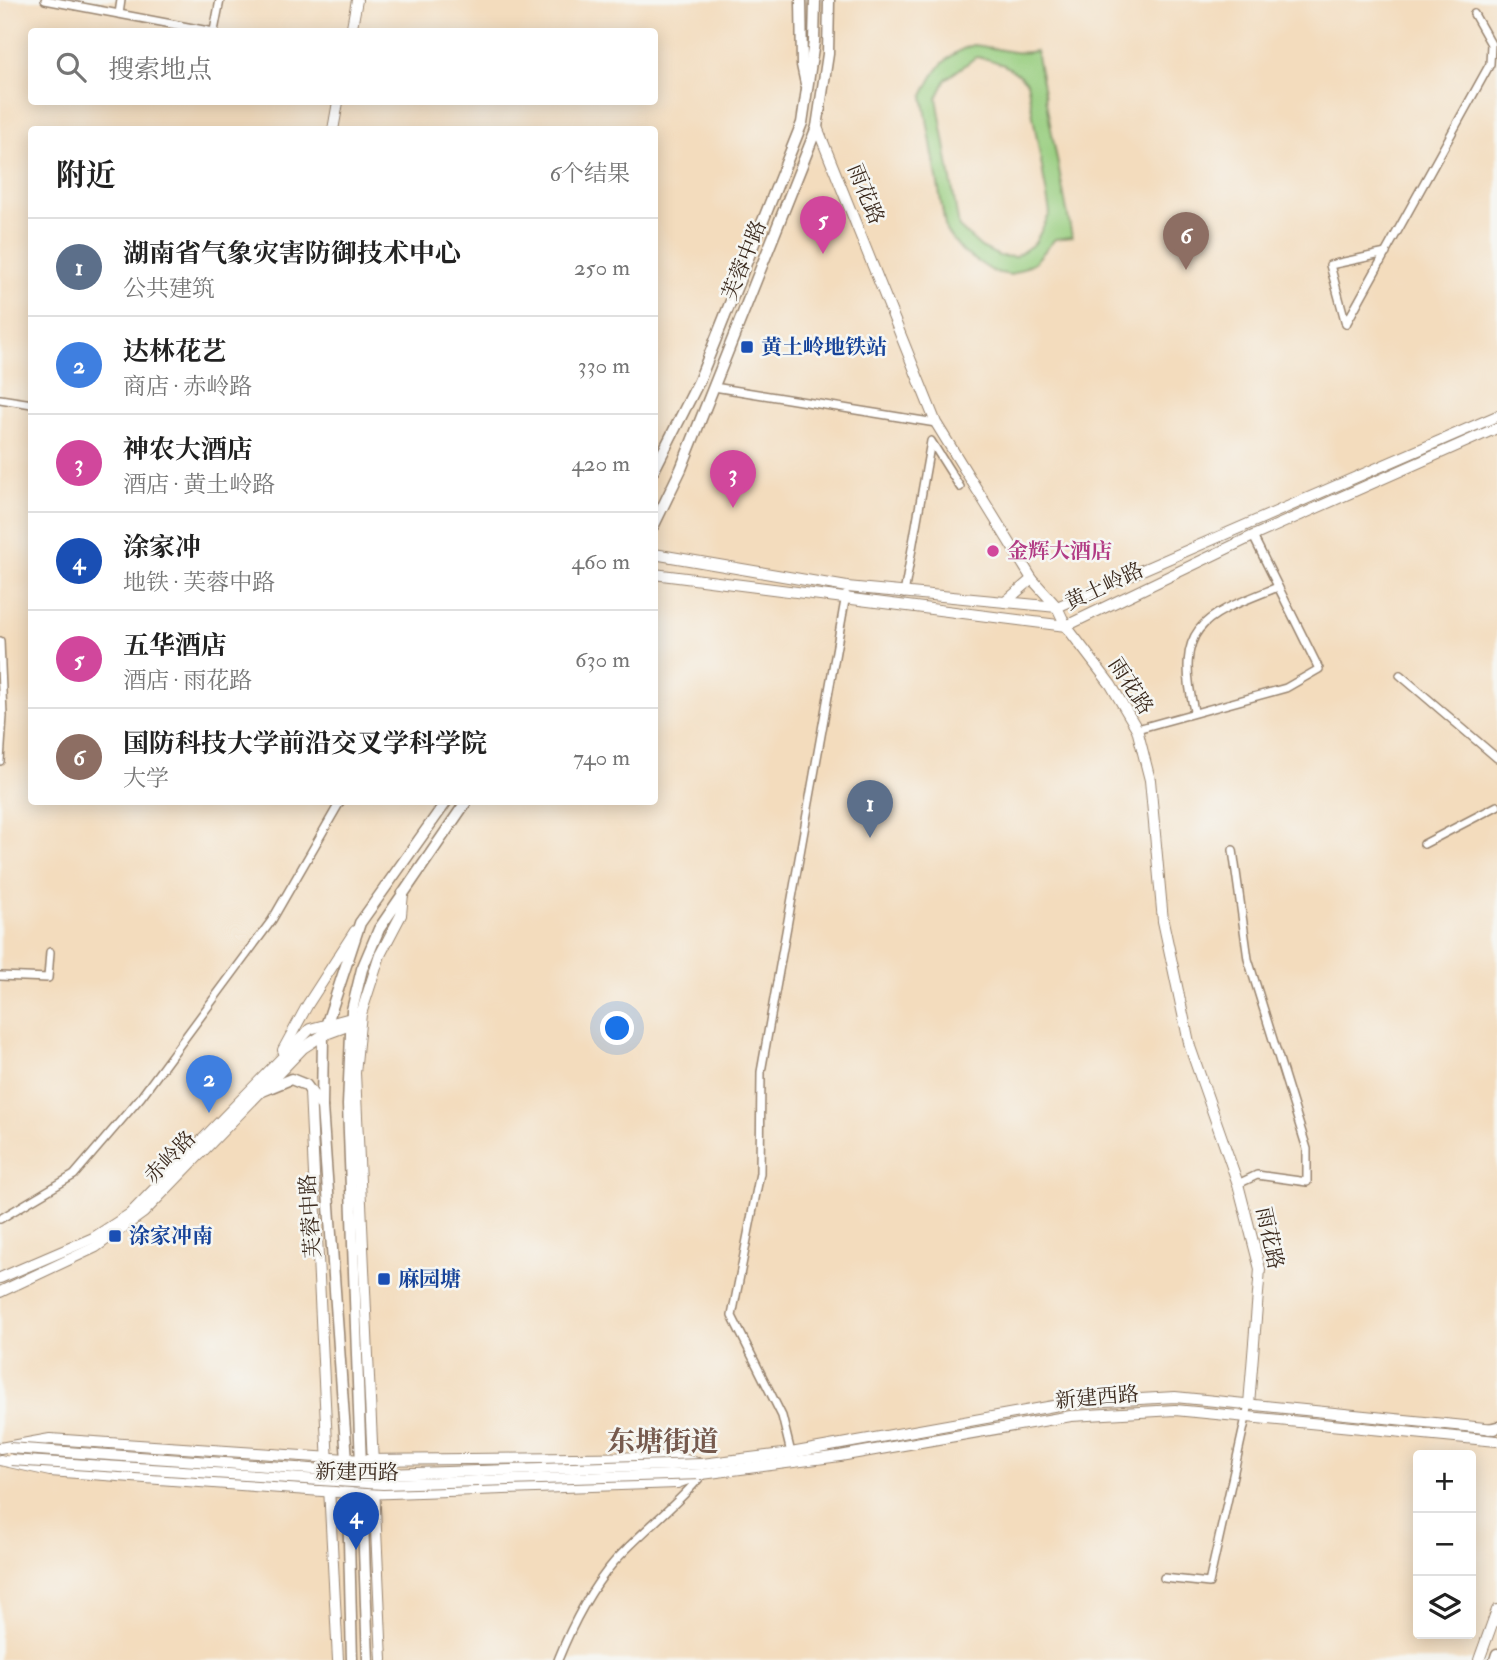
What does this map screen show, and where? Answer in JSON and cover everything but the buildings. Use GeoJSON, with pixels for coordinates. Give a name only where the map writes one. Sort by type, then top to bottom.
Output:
{"type":"FeatureCollection","features":[{"type":"Feature","properties":{"kind":"main road"},"geometry":{"type":"LineString","coordinates":[[352,28],[357,0]]}},
{"type":"Feature","properties":{"kind":"main road"},"geometry":{"type":"LineString","coordinates":[[801,0],[802,65],[807,93]]}},
{"type":"Feature","properties":{"kind":"main road","name":"芙蓉中路"},"geometry":{"type":"LineString","coordinates":[[658,462],[699,381],[802,123],[815,0]]}},
{"type":"Feature","properties":{"kind":"main road","name":"芙蓉中路"},"geometry":{"type":"LineString","coordinates":[[658,516],[714,387],[817,127],[828,54],[829,0]]}},
{"type":"Feature","properties":{"kind":"main road"},"geometry":{"type":"LineString","coordinates":[[334,126],[337,105]]}},
{"type":"Feature","properties":{"kind":"main road","name":"雨花路"},"geometry":{"type":"LineString","coordinates":[[817,127],[936,423],[1032,579],[1058,607],[1066,626],[1111,685],[1137,729],[1150,780],[1163,921],[1188,1034],[1213,1117],[1238,1184],[1260,1269],[1249,1405]]}},
{"type":"Feature","properties":{"kind":"main road","name":"黄土岭路"},"geometry":{"type":"LineString","coordinates":[[658,555],[846,593],[904,594],[1058,607],[1497,416]]}},
{"type":"Feature","properties":{"kind":"main road","name":"黄土岭路"},"geometry":{"type":"LineString","coordinates":[[658,574],[846,593],[1066,626],[1253,536],[1497,428]]}},
{"type":"Feature","properties":{"kind":"main road"},"geometry":{"type":"LineString","coordinates":[[1004,602],[1032,579]]}},
{"type":"Feature","properties":{"kind":"main road","name":"芙蓉中路"},"geometry":{"type":"LineString","coordinates":[[352,1660],[347,1460],[323,1107],[323,1035],[360,923],[444,805]]}},
{"type":"Feature","properties":{"kind":"main road","name":"芙蓉中路"},"geometry":{"type":"LineString","coordinates":[[368,1660],[367,1460],[348,1105],[351,1022],[366,959],[379,929],[464,805]]}},
{"type":"Feature","properties":{"kind":"main road"},"geometry":{"type":"LineString","coordinates":[[367,1460],[355,1073],[363,1003],[380,955],[401,915],[403,893]]}},
{"type":"Feature","properties":{"kind":"main road","name":"赤岭路"},"geometry":{"type":"LineString","coordinates":[[276,1063],[308,1004],[360,923]]}},
{"type":"Feature","properties":{"kind":"main road","name":"赤岭路"},"geometry":{"type":"LineString","coordinates":[[0,1278],[93,1238],[130,1214],[310,1029],[328,1022],[351,1022]]}},
{"type":"Feature","properties":{"kind":"main road","name":"赤岭路"},"geometry":{"type":"LineString","coordinates":[[0,1292],[96,1247],[143,1213],[303,1048],[351,1022]]}},
{"type":"Feature","properties":{"kind":"main road"},"geometry":{"type":"LineString","coordinates":[[262,1091],[291,1079],[306,1086],[323,1107]]}},
{"type":"Feature","properties":{"kind":"main road"},"geometry":{"type":"LineString","coordinates":[[310,1091],[338,1660]]}},
{"type":"Feature","properties":{"kind":"main road","name":"新建西路"},"geometry":{"type":"LineString","coordinates":[[5,1448],[383,1474],[702,1469],[1070,1403],[1175,1397],[1494,1428]]}},
{"type":"Feature","properties":{"kind":"main road","name":"新建西路"},"geometry":{"type":"LineString","coordinates":[[5,1460],[383,1484],[702,1469],[828,1458],[1071,1416],[1175,1410],[1497,1441]]}},
{"type":"Feature","properties":{"kind":"main road","name":"新建西路"},"geometry":{"type":"LineString","coordinates":[[5,1448],[50,1439],[347,1460],[674,1457],[702,1469]]}},
{"type":"Feature","properties":{"kind":"main road","name":"新建西路"},"geometry":{"type":"LineString","coordinates":[[5,1460],[50,1471],[348,1493],[677,1483],[702,1469]]}},
{"type":"Feature","properties":{"kind":"main road"},"geometry":{"type":"LineString","coordinates":[[368,1493],[382,1660]]}},
{"type":"Feature","properties":{"kind":"main road"},"geometry":{"type":"LineString","coordinates":[[1479,1660],[1497,1610]]}},
{"type":"Feature","properties":{"kind":"main road"},"geometry":{"type":"LineString","coordinates":[[1494,1660],[1497,1654]]}},
{"type":"Feature","properties":{"kind":"street"},"geometry":{"type":"LineString","coordinates":[[45,0],[197,28]]}},
{"type":"Feature","properties":{"kind":"street"},"geometry":{"type":"LineString","coordinates":[[118,14],[121,0]]}},
{"type":"Feature","properties":{"kind":"street"},"geometry":{"type":"LineString","coordinates":[[215,28],[220,0]]}},
{"type":"Feature","properties":{"kind":"street"},"geometry":{"type":"LineString","coordinates":[[1386,253],[1330,265],[1346,324],[1386,253],[1490,64],[1491,44],[1474,14]]}},
{"type":"Feature","properties":{"kind":"street"},"geometry":{"type":"LineString","coordinates":[[714,387],[936,423]]}},
{"type":"Feature","properties":{"kind":"street"},"geometry":{"type":"LineString","coordinates":[[0,399],[28,403]]}},
{"type":"Feature","properties":{"kind":"street"},"geometry":{"type":"LineString","coordinates":[[904,594],[931,441],[960,487]]}},
{"type":"Feature","properties":{"kind":"street"},"geometry":{"type":"LineString","coordinates":[[1137,729],[1194,711],[1286,688],[1320,668],[1253,536]]}},
{"type":"Feature","properties":{"kind":"street"},"geometry":{"type":"LineString","coordinates":[[1194,711],[1188,682],[1188,650],[1202,622],[1218,611],[1278,587]]}},
{"type":"Feature","properties":{"kind":"street"},"geometry":{"type":"LineString","coordinates":[[791,1453],[782,1416],[732,1316],[760,1173],[761,1072],[846,593]]}},
{"type":"Feature","properties":{"kind":"street"},"geometry":{"type":"LineString","coordinates":[[0,642],[3,716],[0,761]]}},
{"type":"Feature","properties":{"kind":"street"},"geometry":{"type":"LineString","coordinates":[[1400,675],[1497,758]]}},
{"type":"Feature","properties":{"kind":"street"},"geometry":{"type":"LineString","coordinates":[[0,1219],[74,1175],[141,1097],[272,920],[338,805]]}},
{"type":"Feature","properties":{"kind":"street"},"geometry":{"type":"LineString","coordinates":[[1424,844],[1497,806]]}},
{"type":"Feature","properties":{"kind":"street"},"geometry":{"type":"LineString","coordinates":[[1233,850],[1248,959],[1307,1149],[1307,1182],[1257,1175],[1238,1184]]}},
{"type":"Feature","properties":{"kind":"street"},"geometry":{"type":"LineString","coordinates":[[0,975],[48,978],[50,953]]}},
{"type":"Feature","properties":{"kind":"street"},"geometry":{"type":"LineString","coordinates":[[1164,1578],[1209,1583],[1249,1405]]}},
{"type":"Feature","properties":{"kind":"street"},"geometry":{"type":"LineString","coordinates":[[558,1660],[575,1618],[614,1563],[680,1501],[702,1469]]}},
{"type":"Feature","properties":{"kind":"green space"},"geometry":{"type":"Polygon","coordinates":[[[973,45],[1012,52],[1036,51],[1072,237],[1055,239],[1035,262],[1011,275],[994,272],[963,252],[946,231],[923,96],[942,64],[973,45]],[[976,57],[946,79],[937,98],[959,227],[981,247],[999,256],[1015,257],[1035,243],[1050,213],[1027,82],[1004,65],[976,57]]]}},
{"type":"Feature","properties":{"kind":"place","name":"五华酒店"},"geometry":{"type":"Point","coordinates":[823,254]}},
{"type":"Feature","properties":{"kind":"place","name":"国防科技大学前沿交叉学科学院"},"geometry":{"type":"Point","coordinates":[1186,270]}},
{"type":"Feature","properties":{"kind":"place","name":"黄土岭地铁站"},"geometry":{"type":"Point","coordinates":[747,347]}},
{"type":"Feature","properties":{"kind":"place","name":"神农大酒店"},"geometry":{"type":"Point","coordinates":[733,508]}},
{"type":"Feature","properties":{"kind":"place","name":"金辉大酒店"},"geometry":{"type":"Point","coordinates":[993,551]}},
{"type":"Feature","properties":{"kind":"place","name":"湖南省气象灾害防御技术中心"},"geometry":{"type":"Point","coordinates":[870,838]}},
{"type":"Feature","properties":{"kind":"place","name":"达林花艺"},"geometry":{"type":"Point","coordinates":[209,1113]}},
{"type":"Feature","properties":{"kind":"place","name":"涂家冲南"},"geometry":{"type":"Point","coordinates":[115,1236]}},
{"type":"Feature","properties":{"kind":"place","name":"麻园塘"},"geometry":{"type":"Point","coordinates":[384,1279]}},
{"type":"Feature","properties":{"kind":"place","name":"涂家冲"},"geometry":{"type":"Point","coordinates":[356,1550]}},
{"type":"Feature","properties":{"kind":"district","name":"东塘街道"},"geometry":{"type":"Point","coordinates":[663,1441]}}]}
